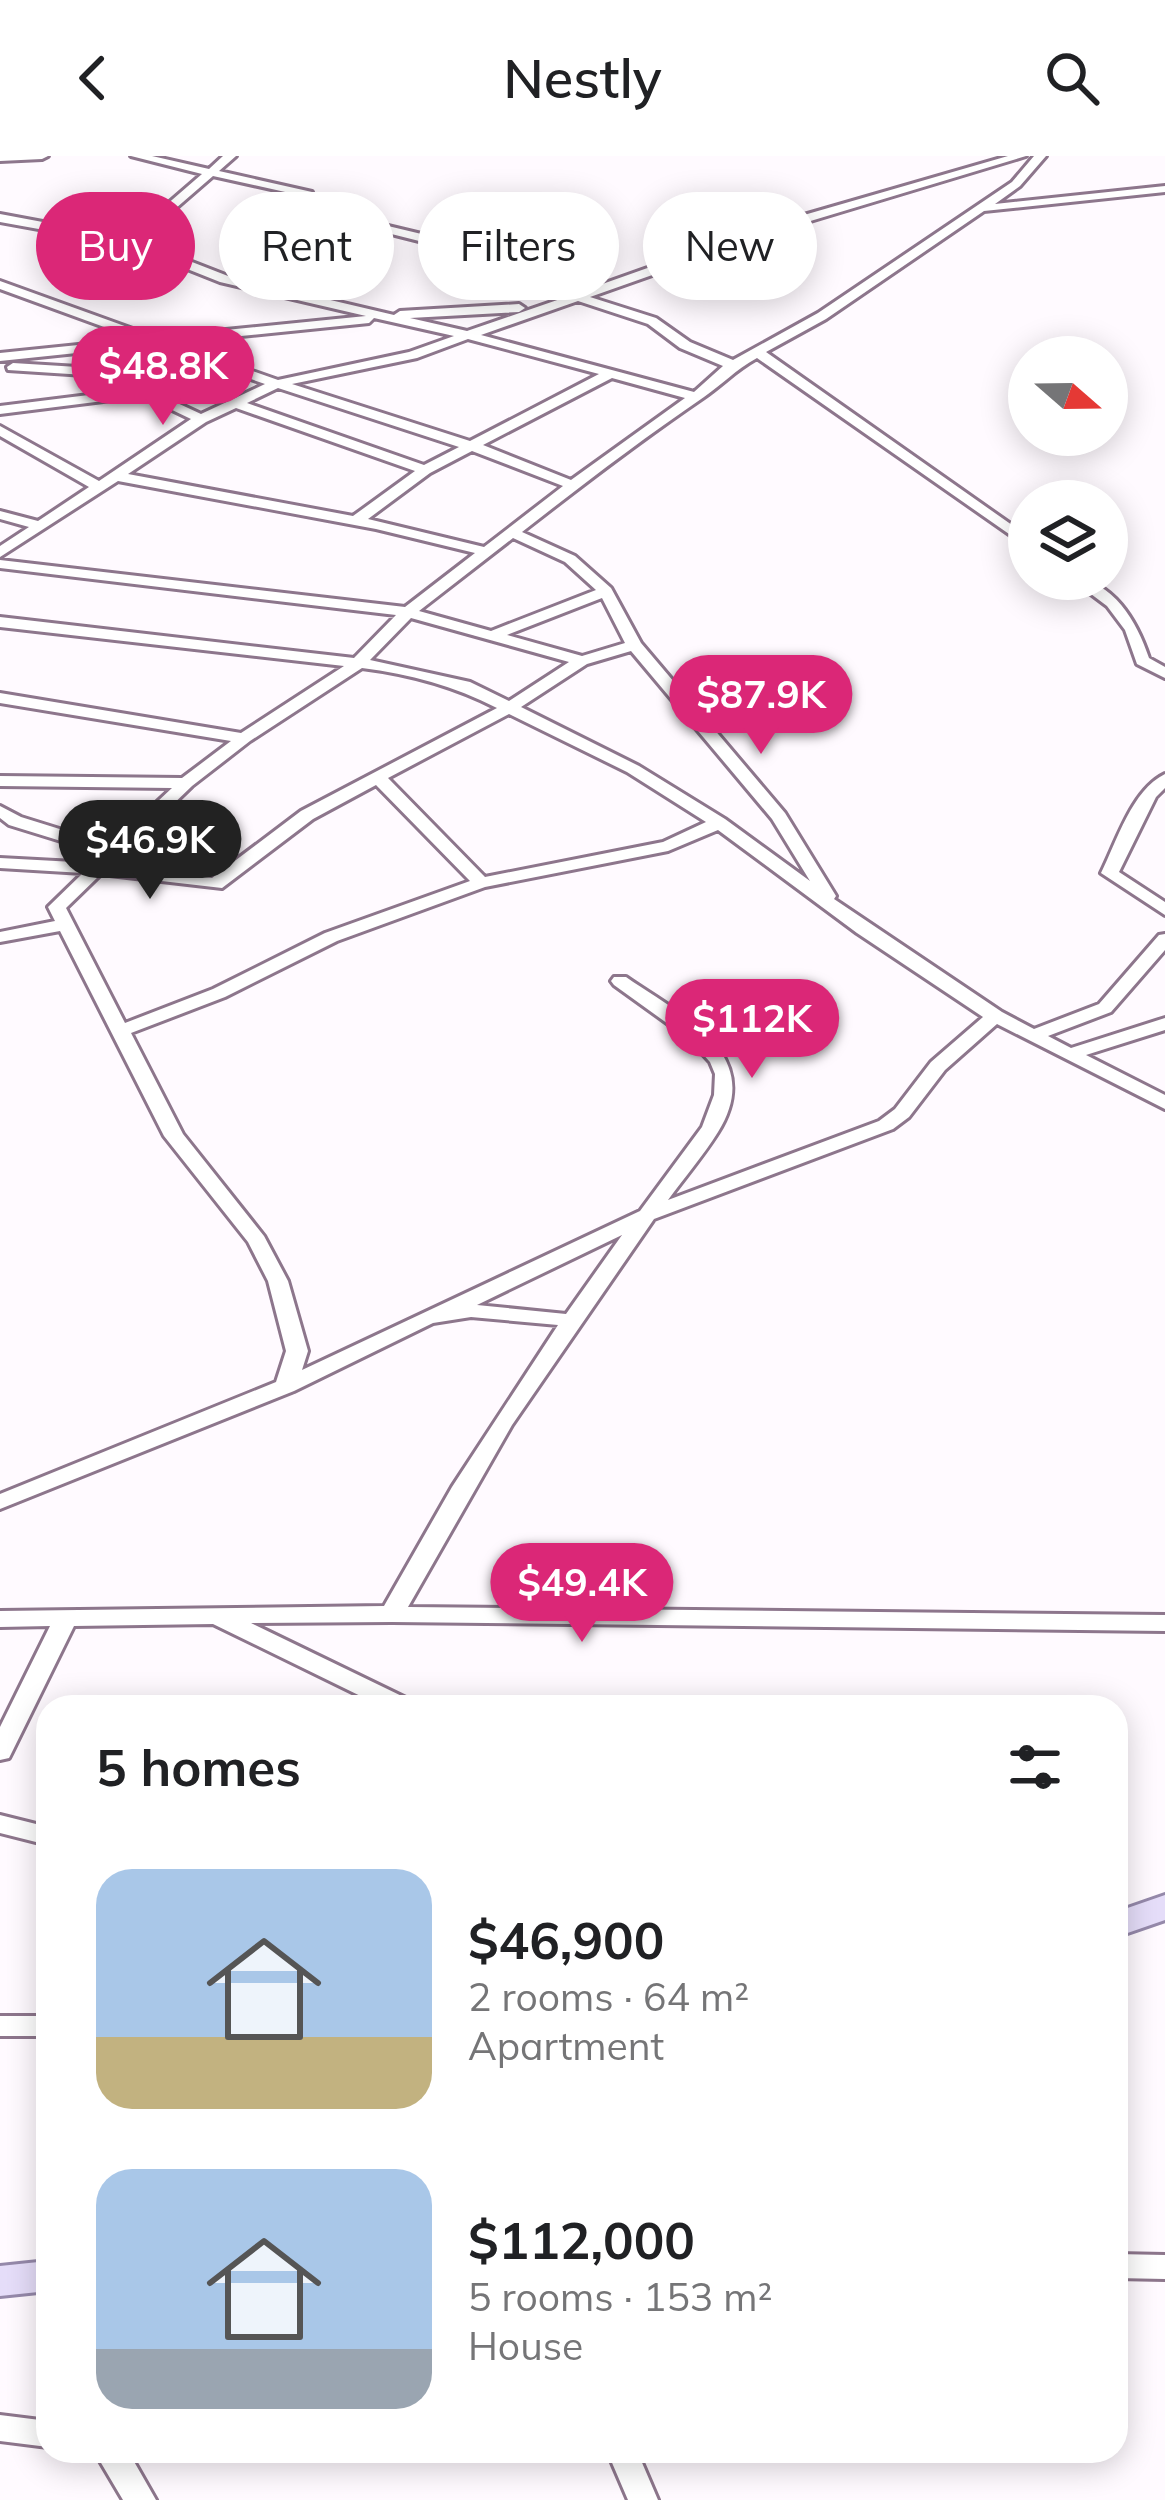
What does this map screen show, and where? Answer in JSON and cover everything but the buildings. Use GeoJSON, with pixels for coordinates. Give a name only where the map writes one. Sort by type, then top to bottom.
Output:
{"type":"FeatureCollection","features":[{"type":"Feature","properties":{"kind":"main road"},"geometry":{"type":"LineString","coordinates":[[1128,1921],[1165,1907]]}},
{"type":"Feature","properties":{"kind":"street"},"geometry":{"type":"LineString","coordinates":[[0,158],[41,156]]}},
{"type":"Feature","properties":{"kind":"street"},"geometry":{"type":"LineString","coordinates":[[137,156],[308,194],[312,211],[418,237]]}},
{"type":"Feature","properties":{"kind":"street"},"geometry":{"type":"LineString","coordinates":[[188,192],[230,156]]}},
{"type":"Feature","properties":{"kind":"street"},"geometry":{"type":"LineString","coordinates":[[975,156],[992,164]]}},
{"type":"Feature","properties":{"kind":"street"},"geometry":{"type":"LineString","coordinates":[[619,281],[770,229],[1020,156]]}},
{"type":"Feature","properties":{"kind":"street"},"geometry":{"type":"LineString","coordinates":[[286,1386],[297,1351],[278,1281],[257,1240],[174,1136],[57,907],[186,783],[244,738],[356,665],[408,612],[511,532],[733,365],[760,354],[1016,184],[1040,156]]}},
{"type":"Feature","properties":{"kind":"street"},"geometry":{"type":"LineString","coordinates":[[980,209],[1165,189]]}},
{"type":"Feature","properties":{"kind":"street"},"geometry":{"type":"LineString","coordinates":[[0,218],[36,225]]}},
{"type":"Feature","properties":{"kind":"street"},"geometry":{"type":"LineString","coordinates":[[195,268],[224,279],[466,335],[695,397]]}},
{"type":"Feature","properties":{"kind":"street"},"geometry":{"type":"LineString","coordinates":[[0,285],[147,340],[476,447],[574,486]]}},
{"type":"Feature","properties":{"kind":"street"},"geometry":{"type":"LineString","coordinates":[[0,553],[232,402],[276,383],[412,355],[564,300]]}},
{"type":"Feature","properties":{"kind":"street"},"geometry":{"type":"LineString","coordinates":[[587,300],[652,321],[685,345],[733,365]]}},
{"type":"Feature","properties":{"kind":"street"},"geometry":{"type":"LineString","coordinates":[[0,357],[386,316],[543,308]]}},
{"type":"Feature","properties":{"kind":"street"},"geometry":{"type":"LineString","coordinates":[[145,392],[147,340]]}},
{"type":"Feature","properties":{"kind":"street"},"geometry":{"type":"LineString","coordinates":[[760,354],[1008,529]]}},
{"type":"Feature","properties":{"kind":"street"},"geometry":{"type":"LineString","coordinates":[[0,367],[276,383]]}},
{"type":"Feature","properties":{"kind":"street"},"geometry":{"type":"LineString","coordinates":[[356,521],[425,470],[610,374]]}},
{"type":"Feature","properties":{"kind":"street"},"geometry":{"type":"LineString","coordinates":[[0,410],[145,392],[201,418]]}},
{"type":"Feature","properties":{"kind":"street"},"geometry":{"type":"LineString","coordinates":[[232,402],[425,470]]}},
{"type":"Feature","properties":{"kind":"street"},"geometry":{"type":"LineString","coordinates":[[0,430],[99,487]]}},
{"type":"Feature","properties":{"kind":"street"},"geometry":{"type":"LineString","coordinates":[[115,476],[356,521],[487,552]]}},
{"type":"Feature","properties":{"kind":"street"},"geometry":{"type":"LineString","coordinates":[[0,515],[41,526]]}},
{"type":"Feature","properties":{"kind":"street"},"geometry":{"type":"LineString","coordinates":[[511,532],[571,559],[606,591],[634,645],[778,818],[834,907]]}},
{"type":"Feature","properties":{"kind":"street"},"geometry":{"type":"LineString","coordinates":[[0,564],[408,612],[582,661]]}},
{"type":"Feature","properties":{"kind":"street"},"geometry":{"type":"LineString","coordinates":[[492,635],[606,591]]}},
{"type":"Feature","properties":{"kind":"street"},"geometry":{"type":"LineString","coordinates":[[1108,600],[1132,629],[1142,661],[1165,673]]}},
{"type":"Feature","properties":{"kind":"street"},"geometry":{"type":"LineString","coordinates":[[0,622],[392,667],[464,685],[633,769],[995,1016],[1165,1103]]}},
{"type":"Feature","properties":{"kind":"street"},"geometry":{"type":"LineString","coordinates":[[0,862],[216,884],[307,815],[512,706],[582,661],[634,645]]}},
{"type":"Feature","properties":{"kind":"street"},"geometry":{"type":"LineString","coordinates":[[0,698],[244,738]]}},
{"type":"Feature","properties":{"kind":"street"},"geometry":{"type":"LineString","coordinates":[[377,776],[481,883]]}},
{"type":"Feature","properties":{"kind":"street"},"geometry":{"type":"LineString","coordinates":[[1165,779],[1148,795],[1110,872],[1165,910]]}},
{"type":"Feature","properties":{"kind":"street"},"geometry":{"type":"LineString","coordinates":[[0,781],[186,783]]}},
{"type":"Feature","properties":{"kind":"street"},"geometry":{"type":"LineString","coordinates":[[0,812],[112,851]]}},
{"type":"Feature","properties":{"kind":"street"},"geometry":{"type":"LineString","coordinates":[[118,1031],[219,993],[331,938],[481,883],[668,846],[718,823]]}},
{"type":"Feature","properties":{"kind":"street"},"geometry":{"type":"LineString","coordinates":[[2,940],[63,925]]}},
{"type":"Feature","properties":{"kind":"street"},"geometry":{"type":"LineString","coordinates":[[1031,1036],[1105,1008],[1165,938]]}},
{"type":"Feature","properties":{"kind":"street"},"geometry":{"type":"LineString","coordinates":[[392,1614],[442,1517],[568,1320],[711,1128],[725,1092],[724,1071],[705,1043],[620,981]]}},
{"type":"Feature","properties":{"kind":"street"},"geometry":{"type":"LineString","coordinates":[[0,1502],[286,1386],[646,1215],[886,1125],[902,1113],[938,1066],[995,1016]]}},
{"type":"Feature","properties":{"kind":"street"},"geometry":{"type":"LineString","coordinates":[[1067,1054],[1165,1024]]}},
{"type":"Feature","properties":{"kind":"street"},"geometry":{"type":"LineString","coordinates":[[436,1317],[471,1311],[568,1320]]}},
{"type":"Feature","properties":{"kind":"street"},"geometry":{"type":"LineString","coordinates":[[0,1619],[392,1614],[1165,1623]]}},
{"type":"Feature","properties":{"kind":"street"},"geometry":{"type":"LineString","coordinates":[[216,1616],[378,1695]]}},
{"type":"Feature","properties":{"kind":"street"},"geometry":{"type":"LineString","coordinates":[[0,1752],[66,1618]]}},
{"type":"Feature","properties":{"kind":"street"},"geometry":{"type":"LineString","coordinates":[[0,1824],[36,1833]]}},
{"type":"Feature","properties":{"kind":"street"},"geometry":{"type":"LineString","coordinates":[[0,2026],[36,2026]]}},
{"type":"Feature","properties":{"kind":"street"},"geometry":{"type":"LineString","coordinates":[[1128,2266],[1165,2267]]}},
{"type":"Feature","properties":{"kind":"street"},"geometry":{"type":"LineString","coordinates":[[0,2428],[36,2432]]}},
{"type":"Feature","properties":{"kind":"street"},"geometry":{"type":"LineString","coordinates":[[120,2463],[140,2500]]}},
{"type":"Feature","properties":{"kind":"street"},"geometry":{"type":"LineString","coordinates":[[627,2463],[643,2500]]}}]}
